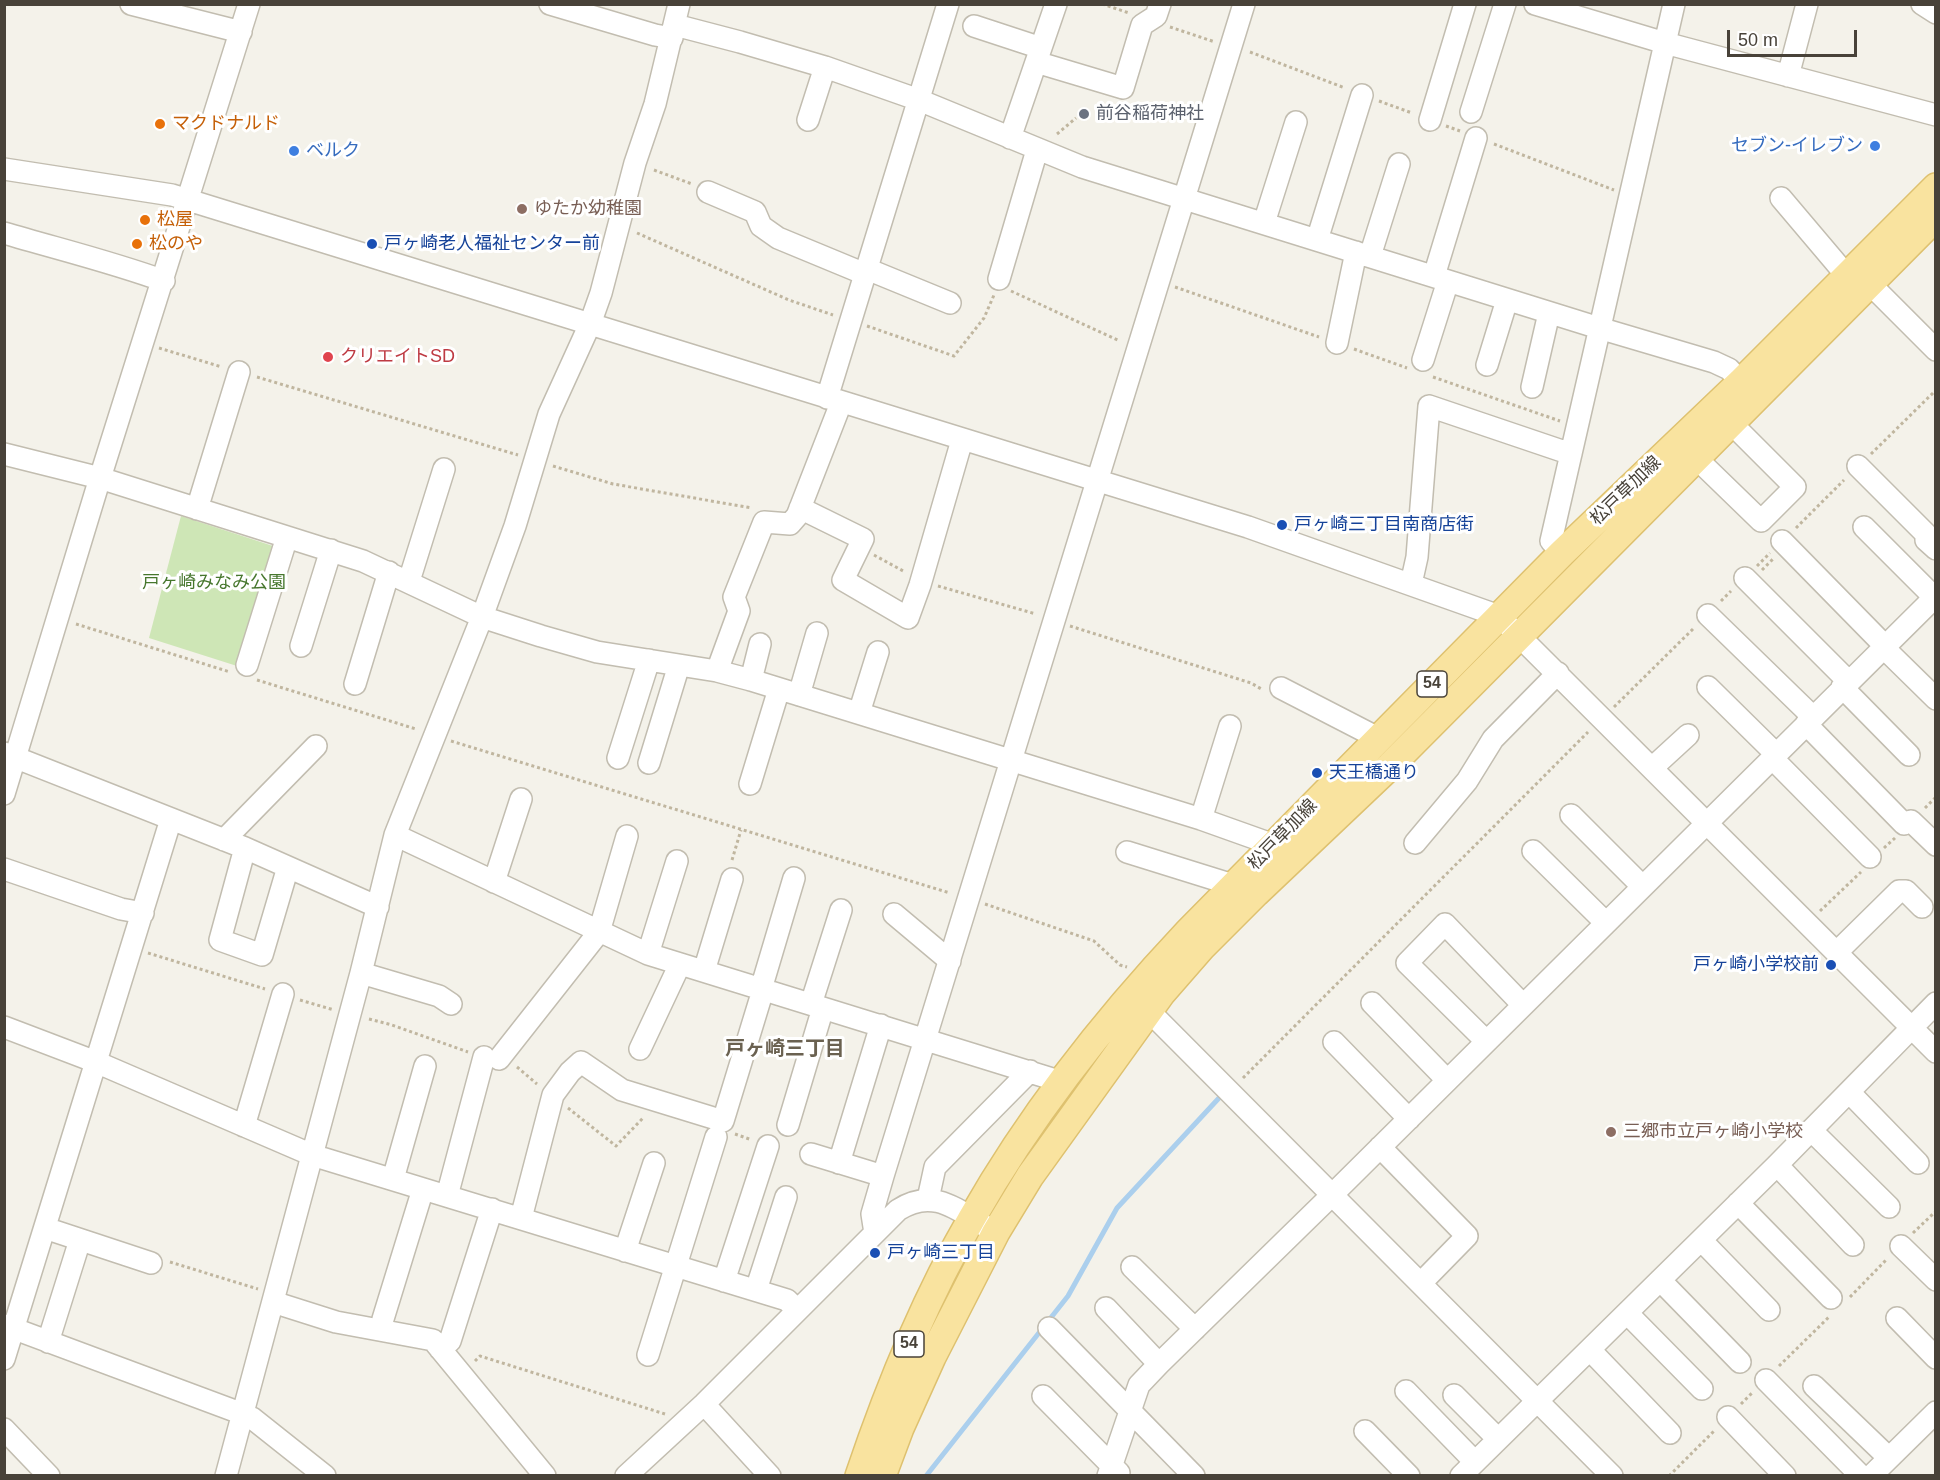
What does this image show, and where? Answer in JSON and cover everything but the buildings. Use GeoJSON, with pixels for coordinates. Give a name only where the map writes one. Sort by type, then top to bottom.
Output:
{"type":"FeatureCollection","features":[{"type":"Feature","properties":{"kind":"main road","name":"松戸草加線"},"geometry":{"type":"LineString","coordinates":[[882,1476],[900,1428],[932,1357],[996,1232],[1136,990],[1203,947],[1390,766],[1730,422],[1858,279],[1935,187]]}},
{"type":"Feature","properties":{"kind":"main road","name":"松戸草加線"},"geometry":{"type":"LineString","coordinates":[[859,1476],[907,1350],[936,1287],[972,1218],[1014,1150],[1062,1082],[1136,990],[1233,885],[1562,553],[1741,382],[1858,279],[1935,217]]}},
{"type":"Feature","properties":{"kind":"street"},"geometry":{"type":"LineString","coordinates":[[131,4],[241,32]]}},
{"type":"Feature","properties":{"kind":"street"},"geometry":{"type":"LineString","coordinates":[[4,794],[10,755],[164,281],[249,4]]}},
{"type":"Feature","properties":{"kind":"street"},"geometry":{"type":"LineString","coordinates":[[550,4],[673,32],[740,42],[825,67],[919,100],[1082,167],[1549,313],[1714,362],[1729,369],[1741,382]]}},
{"type":"Feature","properties":{"kind":"street"},"geometry":{"type":"LineString","coordinates":[[226,1476],[361,973],[395,835],[436,735],[515,526],[549,414],[602,293],[635,163],[655,104],[679,4]]}},
{"type":"Feature","properties":{"kind":"street"},"geometry":{"type":"LineString","coordinates":[[717,671],[739,611],[734,597],[764,522],[789,524],[797,516],[800,508],[834,400],[851,321],[948,4]]}},
{"type":"Feature","properties":{"kind":"street"},"geometry":{"type":"LineString","coordinates":[[1010,138],[1056,4]]}},
{"type":"Feature","properties":{"kind":"street"},"geometry":{"type":"LineString","coordinates":[[974,26],[1038,55],[1124,88],[1142,25],[1156,16],[1160,4]]}},
{"type":"Feature","properties":{"kind":"street"},"geometry":{"type":"LineString","coordinates":[[875,1233],[872,1214],[1244,4]]}},
{"type":"Feature","properties":{"kind":"street"},"geometry":{"type":"LineString","coordinates":[[1430,120],[1465,4]]}},
{"type":"Feature","properties":{"kind":"street"},"geometry":{"type":"LineString","coordinates":[[1472,112],[1505,4]]}},
{"type":"Feature","properties":{"kind":"street"},"geometry":{"type":"LineString","coordinates":[[1535,4],[1665,44],[1935,115]]}},
{"type":"Feature","properties":{"kind":"street"},"geometry":{"type":"LineString","coordinates":[[1562,553],[1551,541],[1674,4]]}},
{"type":"Feature","properties":{"kind":"street"},"geometry":{"type":"LineString","coordinates":[[1788,76],[1807,4]]}},
{"type":"Feature","properties":{"kind":"street"},"geometry":{"type":"LineString","coordinates":[[1922,4],[1935,13]]}},
{"type":"Feature","properties":{"kind":"street"},"geometry":{"type":"LineString","coordinates":[[808,120],[825,67]]}},
{"type":"Feature","properties":{"kind":"street"},"geometry":{"type":"LineString","coordinates":[[1317,240],[1362,95]]}},
{"type":"Feature","properties":{"kind":"street"},"geometry":{"type":"LineString","coordinates":[[1264,223],[1296,122]]}},
{"type":"Feature","properties":{"kind":"street"},"geometry":{"type":"LineString","coordinates":[[1422,369],[1441,278],[1476,138]]}},
{"type":"Feature","properties":{"kind":"street"},"geometry":{"type":"LineString","coordinates":[[1002,285],[1038,150]]}},
{"type":"Feature","properties":{"kind":"street"},"geometry":{"type":"LineString","coordinates":[[1337,343],[1363,254],[1399,164]]}},
{"type":"Feature","properties":{"kind":"street"},"geometry":{"type":"LineString","coordinates":[[4,169],[172,195],[1248,527],[1499,616],[1935,1052]]}},
{"type":"Feature","properties":{"kind":"street"},"geometry":{"type":"LineString","coordinates":[[708,192],[755,212],[761,226],[778,238],[950,303]]}},
{"type":"Feature","properties":{"kind":"street"},"geometry":{"type":"LineString","coordinates":[[1780,198],[1858,279],[1935,350]]}},
{"type":"Feature","properties":{"kind":"street"},"geometry":{"type":"LineString","coordinates":[[4,233],[120,265],[164,281]]}},
{"type":"Feature","properties":{"kind":"street"},"geometry":{"type":"LineString","coordinates":[[1487,365],[1507,300]]}},
{"type":"Feature","properties":{"kind":"street"},"geometry":{"type":"LineString","coordinates":[[1533,387],[1549,313]]}},
{"type":"Feature","properties":{"kind":"street"},"geometry":{"type":"LineString","coordinates":[[197,509],[239,372]]}},
{"type":"Feature","properties":{"kind":"street"},"geometry":{"type":"LineString","coordinates":[[1411,584],[1417,557],[1429,406],[1570,454]]}},
{"type":"Feature","properties":{"kind":"street"},"geometry":{"type":"LineString","coordinates":[[1695,458],[1761,521],[1795,487],[1730,422]]}},
{"type":"Feature","properties":{"kind":"street"},"geometry":{"type":"LineString","coordinates":[[800,508],[863,540],[843,580],[908,618],[921,585],[962,440]]}},
{"type":"Feature","properties":{"kind":"street"},"geometry":{"type":"LineString","coordinates":[[4,454],[100,478],[331,550],[389,572],[482,616],[597,652],[717,671],[751,680],[1201,819],[1274,844]]}},
{"type":"Feature","properties":{"kind":"street"},"geometry":{"type":"LineString","coordinates":[[1858,466],[1926,534],[1926,540],[1935,549]]}},
{"type":"Feature","properties":{"kind":"street"},"geometry":{"type":"LineString","coordinates":[[408,581],[444,469]]}},
{"type":"Feature","properties":{"kind":"street"},"geometry":{"type":"LineString","coordinates":[[1114,1472],[1139,1385],[1845,684],[1884,646],[1933,604],[1864,527]]}},
{"type":"Feature","properties":{"kind":"street"},"geometry":{"type":"LineString","coordinates":[[243,672],[287,537]]}},
{"type":"Feature","properties":{"kind":"street"},"geometry":{"type":"LineString","coordinates":[[1784,543],[1935,699]]}},
{"type":"Feature","properties":{"kind":"street"},"geometry":{"type":"LineString","coordinates":[[301,646],[331,550]]}},
{"type":"Feature","properties":{"kind":"street"},"geometry":{"type":"LineString","coordinates":[[355,684],[389,572]]}},
{"type":"Feature","properties":{"kind":"street"},"geometry":{"type":"LineString","coordinates":[[1747,580],[1909,755]]}},
{"type":"Feature","properties":{"kind":"street"},"geometry":{"type":"LineString","coordinates":[[1708,615],[1907,822],[1935,845]]}},
{"type":"Feature","properties":{"kind":"street"},"geometry":{"type":"LineString","coordinates":[[750,784],[817,633]]}},
{"type":"Feature","properties":{"kind":"street"},"geometry":{"type":"LineString","coordinates":[[751,680],[760,644]]}},
{"type":"Feature","properties":{"kind":"street"},"geometry":{"type":"LineString","coordinates":[[859,713],[878,652]]}},
{"type":"Feature","properties":{"kind":"street"},"geometry":{"type":"LineString","coordinates":[[618,758],[649,660]]}},
{"type":"Feature","properties":{"kind":"street"},"geometry":{"type":"LineString","coordinates":[[649,764],[680,665]]}},
{"type":"Feature","properties":{"kind":"street"},"geometry":{"type":"LineString","coordinates":[[1415,843],[1467,781],[1493,739],[1558,674]]}},
{"type":"Feature","properties":{"kind":"street"},"geometry":{"type":"LineString","coordinates":[[1708,687],[1870,857]]}},
{"type":"Feature","properties":{"kind":"street"},"geometry":{"type":"LineString","coordinates":[[1281,688],[1378,738]]}},
{"type":"Feature","properties":{"kind":"street"},"geometry":{"type":"LineString","coordinates":[[1201,819],[1230,726]]}},
{"type":"Feature","properties":{"kind":"street"},"geometry":{"type":"LineString","coordinates":[[1652,768],[1688,735]]}},
{"type":"Feature","properties":{"kind":"street"},"geometry":{"type":"LineString","coordinates":[[224,840],[316,746]]}},
{"type":"Feature","properties":{"kind":"street"},"geometry":{"type":"LineString","coordinates":[[10,755],[245,848],[378,907]]}},
{"type":"Feature","properties":{"kind":"street"},"geometry":{"type":"LineString","coordinates":[[494,882],[521,799]]}},
{"type":"Feature","properties":{"kind":"street"},"geometry":{"type":"LineString","coordinates":[[1571,815],[1642,886]]}},
{"type":"Feature","properties":{"kind":"street"},"geometry":{"type":"LineString","coordinates":[[4,1359],[9,1327],[45,1228],[171,819]]}},
{"type":"Feature","properties":{"kind":"street"},"geometry":{"type":"LineString","coordinates":[[395,835],[648,954],[1062,1082]]}},
{"type":"Feature","properties":{"kind":"street"},"geometry":{"type":"LineString","coordinates":[[447,1196],[492,1058],[599,932],[627,837]]}},
{"type":"Feature","properties":{"kind":"street"},"geometry":{"type":"LineString","coordinates":[[245,848],[220,940],[262,955],[288,867]]}},
{"type":"Feature","properties":{"kind":"street"},"geometry":{"type":"LineString","coordinates":[[1533,851],[1606,923]]}},
{"type":"Feature","properties":{"kind":"street"},"geometry":{"type":"LineString","coordinates":[[1127,852],[1233,885]]}},
{"type":"Feature","properties":{"kind":"street"},"geometry":{"type":"LineString","coordinates":[[648,954],[677,861]]}},
{"type":"Feature","properties":{"kind":"street"},"geometry":{"type":"LineString","coordinates":[[4,869],[121,909],[143,913]]}},
{"type":"Feature","properties":{"kind":"street"},"geometry":{"type":"LineString","coordinates":[[648,1354],[762,990],[794,878]]}},
{"type":"Feature","properties":{"kind":"street"},"geometry":{"type":"LineString","coordinates":[[704,971],[732,879]]}},
{"type":"Feature","properties":{"kind":"street"},"geometry":{"type":"LineString","coordinates":[[1836,953],[1899,891],[1906,891],[1922,907]]}},
{"type":"Feature","properties":{"kind":"street"},"geometry":{"type":"LineString","coordinates":[[788,1125],[841,910]]}},
{"type":"Feature","properties":{"kind":"street"},"geometry":{"type":"LineString","coordinates":[[894,914],[950,961]]}},
{"type":"Feature","properties":{"kind":"street"},"geometry":{"type":"LineString","coordinates":[[1486,1041],[1407,963],[1445,924],[1523,1005]]}},
{"type":"Feature","properties":{"kind":"street"},"geometry":{"type":"LineString","coordinates":[[640,1049],[680,964]]}},
{"type":"Feature","properties":{"kind":"street"},"geometry":{"type":"LineString","coordinates":[[361,973],[439,996],[451,1004]]}},
{"type":"Feature","properties":{"kind":"street"},"geometry":{"type":"LineString","coordinates":[[1136,990],[1610,1475]]}},
{"type":"Feature","properties":{"kind":"street"},"geometry":{"type":"LineString","coordinates":[[244,1126],[283,994]]}},
{"type":"Feature","properties":{"kind":"street"},"geometry":{"type":"LineString","coordinates":[[1372,1003],[1447,1080]]}},
{"type":"Feature","properties":{"kind":"street"},"geometry":{"type":"LineString","coordinates":[[1406,1391],[1468,1469],[1777,1165],[1935,1004]]}},
{"type":"Feature","properties":{"kind":"street"},"geometry":{"type":"LineString","coordinates":[[839,1163],[881,1025]]}},
{"type":"Feature","properties":{"kind":"street"},"geometry":{"type":"LineString","coordinates":[[4,1028],[96,1062],[312,1155],[756,1290],[787,1300],[797,1310]]}},
{"type":"Feature","properties":{"kind":"street"},"geometry":{"type":"LineString","coordinates":[[1334,1042],[1408,1119]]}},
{"type":"Feature","properties":{"kind":"street"},"geometry":{"type":"LineString","coordinates":[[521,1218],[553,1095],[570,1072],[582,1062],[622,1090],[719,1129]]}},
{"type":"Feature","properties":{"kind":"street"},"geometry":{"type":"LineString","coordinates":[[393,1179],[425,1066]]}},
{"type":"Feature","properties":{"kind":"street"},"geometry":{"type":"LineString","coordinates":[[928,1199],[935,1167],[1030,1071]]}},
{"type":"Feature","properties":{"kind":"street"},"geometry":{"type":"LineString","coordinates":[[1849,1092],[1918,1163]]}},
{"type":"Feature","properties":{"kind":"street"},"geometry":{"type":"LineString","coordinates":[[1811,1131],[1889,1206]]}},
{"type":"Feature","properties":{"kind":"street"},"geometry":{"type":"LineString","coordinates":[[724,1281],[768,1146]]}},
{"type":"Feature","properties":{"kind":"street"},"geometry":{"type":"LineString","coordinates":[[1380,1147],[1467,1236],[1421,1283]]}},
{"type":"Feature","properties":{"kind":"street"},"geometry":{"type":"LineString","coordinates":[[811,1154],[884,1176]]}},
{"type":"Feature","properties":{"kind":"street"},"geometry":{"type":"LineString","coordinates":[[625,1251],[654,1163]]}},
{"type":"Feature","properties":{"kind":"street"},"geometry":{"type":"LineString","coordinates":[[1777,1165],[1853,1245]]}},
{"type":"Feature","properties":{"kind":"street"},"geometry":{"type":"LineString","coordinates":[[383,1319],[423,1189]]}},
{"type":"Feature","properties":{"kind":"street"},"geometry":{"type":"LineString","coordinates":[[756,1290],[786,1197]]}},
{"type":"Feature","properties":{"kind":"street"},"geometry":{"type":"LineString","coordinates":[[626,1476],[704,1404],[898,1210],[909,1203],[928,1199],[946,1204],[996,1232]]}},
{"type":"Feature","properties":{"kind":"street"},"geometry":{"type":"LineString","coordinates":[[1738,1203],[1835,1305]]}},
{"type":"Feature","properties":{"kind":"street"},"geometry":{"type":"LineString","coordinates":[[440,1349],[450,1341],[492,1209]]}},
{"type":"Feature","properties":{"kind":"street"},"geometry":{"type":"LineString","coordinates":[[45,1228],[151,1263]]}},
{"type":"Feature","properties":{"kind":"street"},"geometry":{"type":"LineString","coordinates":[[48,1342],[80,1239]]}},
{"type":"Feature","properties":{"kind":"street"},"geometry":{"type":"LineString","coordinates":[[1701,1240],[1768,1310]]}},
{"type":"Feature","properties":{"kind":"street"},"geometry":{"type":"LineString","coordinates":[[1901,1246],[1935,1281]]}},
{"type":"Feature","properties":{"kind":"street"},"geometry":{"type":"LineString","coordinates":[[1132,1267],[1195,1329]]}},
{"type":"Feature","properties":{"kind":"street"},"geometry":{"type":"LineString","coordinates":[[1660,1280],[1740,1362]]}},
{"type":"Feature","properties":{"kind":"street"},"geometry":{"type":"LineString","coordinates":[[273,1302],[336,1322],[433,1340],[545,1476]]}},
{"type":"Feature","properties":{"kind":"street"},"geometry":{"type":"LineString","coordinates":[[1106,1308],[1159,1364]]}},
{"type":"Feature","properties":{"kind":"street"},"geometry":{"type":"LineString","coordinates":[[1627,1313],[1702,1389]]}},
{"type":"Feature","properties":{"kind":"street"},"geometry":{"type":"LineString","coordinates":[[1897,1318],[1935,1358]]}},
{"type":"Feature","properties":{"kind":"street"},"geometry":{"type":"LineString","coordinates":[[9,1327],[252,1418],[325,1476]]}},
{"type":"Feature","properties":{"kind":"street"},"geometry":{"type":"LineString","coordinates":[[1049,1328],[1194,1476]]}},
{"type":"Feature","properties":{"kind":"street"},"geometry":{"type":"LineString","coordinates":[[1590,1350],[1670,1433]]}},
{"type":"Feature","properties":{"kind":"street"},"geometry":{"type":"LineString","coordinates":[[1766,1380],[1861,1476]]}},
{"type":"Feature","properties":{"kind":"street"},"geometry":{"type":"LineString","coordinates":[[1814,1386],[1889,1458]]}},
{"type":"Feature","properties":{"kind":"street"},"geometry":{"type":"LineString","coordinates":[[1454,1395],[1498,1439]]}},
{"type":"Feature","properties":{"kind":"street"},"geometry":{"type":"LineString","coordinates":[[1044,1396],[1114,1472]]}},
{"type":"Feature","properties":{"kind":"street"},"geometry":{"type":"LineString","coordinates":[[704,1404],[770,1476]]}},
{"type":"Feature","properties":{"kind":"street"},"geometry":{"type":"LineString","coordinates":[[1871,1476],[1935,1412]]}},
{"type":"Feature","properties":{"kind":"street"},"geometry":{"type":"LineString","coordinates":[[1728,1417],[1785,1476]]}},
{"type":"Feature","properties":{"kind":"street"},"geometry":{"type":"LineString","coordinates":[[4,1429],[49,1476]]}},
{"type":"Feature","properties":{"kind":"street"},"geometry":{"type":"LineString","coordinates":[[1365,1431],[1409,1476]]}},
{"type":"Feature","properties":{"kind":"path"},"geometry":{"type":"LineString","coordinates":[[1056,134],[1076,118]]}},
{"type":"Feature","properties":{"kind":"path"},"geometry":{"type":"LineString","coordinates":[[635,163],[696,185],[708,192]]}},
{"type":"Feature","properties":{"kind":"path"},"geometry":{"type":"LineString","coordinates":[[619,225],[789,300],[954,356],[984,318],[1002,285],[1138,349]]}},
{"type":"Feature","properties":{"kind":"path"},"geometry":{"type":"LineString","coordinates":[[1172,286],[1337,343],[1422,369],[1576,427]]}},
{"type":"Feature","properties":{"kind":"path"},"geometry":{"type":"LineString","coordinates":[[1241,1079],[1603,718],[1747,580],[1935,390]]}},
{"type":"Feature","properties":{"kind":"path"},"geometry":{"type":"LineString","coordinates":[[70,622],[243,672],[436,735],[970,899],[1094,941],[1120,965],[1136,990]]}},
{"type":"Feature","properties":{"kind":"path"},"geometry":{"type":"LineString","coordinates":[[732,879],[729,870],[741,830]]}},
{"type":"Feature","properties":{"kind":"path"},"geometry":{"type":"LineString","coordinates":[[132,948],[392,1025],[515,1065],[616,1146],[646,1115]]}},
{"type":"Feature","properties":{"kind":"path"},"geometry":{"type":"LineString","coordinates":[[1669,1476],[1766,1380],[1835,1305],[1901,1246],[1935,1211]]}},
{"type":"Feature","properties":{"kind":"path"},"geometry":{"type":"LineString","coordinates":[[474,1362],[480,1356],[671,1416]]}},
{"type":"Feature","properties":{"kind":"green space","name":"戸ヶ崎みなみ公園"},"geometry":{"type":"Polygon","coordinates":[[[181,516],[276,547],[237,666],[149,638],[181,516]]]}},
{"type":"Feature","properties":{"kind":"waterway"},"geometry":{"type":"LineString","coordinates":[[926,1476],[1068,1296],[1117,1208],[1219,1098]]}},
{"type":"Feature","properties":{"kind":"place","name":"前谷稲荷神社"},"geometry":{"type":"Point","coordinates":[1084,114]}},
{"type":"Feature","properties":{"kind":"place","name":"マクドナルド"},"geometry":{"type":"Point","coordinates":[160,124]}},
{"type":"Feature","properties":{"kind":"place","name":"セブン-イレブン"},"geometry":{"type":"Point","coordinates":[1875,146]}},
{"type":"Feature","properties":{"kind":"place","name":"ベルク"},"geometry":{"type":"Point","coordinates":[294,151]}},
{"type":"Feature","properties":{"kind":"place","name":"ゆたか幼稚園"},"geometry":{"type":"Point","coordinates":[522,209]}},
{"type":"Feature","properties":{"kind":"place","name":"松屋"},"geometry":{"type":"Point","coordinates":[145,220]}},
{"type":"Feature","properties":{"kind":"place","name":"松のや"},"geometry":{"type":"Point","coordinates":[137,244]}},
{"type":"Feature","properties":{"kind":"place","name":"戸ヶ崎老人福祉センター前"},"geometry":{"type":"Point","coordinates":[372,244]}},
{"type":"Feature","properties":{"kind":"place","name":"クリエイトSD"},"geometry":{"type":"Point","coordinates":[328,357]}},
{"type":"Feature","properties":{"kind":"place","name":"戸ヶ崎三丁目南商店街"},"geometry":{"type":"Point","coordinates":[1282,525]}},
{"type":"Feature","properties":{"kind":"place","name":"天王橋通り"},"geometry":{"type":"Point","coordinates":[1317,773]}},
{"type":"Feature","properties":{"kind":"place","name":"戸ヶ崎小学校前"},"geometry":{"type":"Point","coordinates":[1831,965]}},
{"type":"Feature","properties":{"kind":"place","name":"三郷市立戸ヶ崎小学校"},"geometry":{"type":"Point","coordinates":[1611,1132]}},
{"type":"Feature","properties":{"kind":"place","name":"戸ヶ崎三丁目"},"geometry":{"type":"Point","coordinates":[875,1253]}},
{"type":"Feature","properties":{"kind":"district","name":"戸ヶ崎三丁目"},"geometry":{"type":"Point","coordinates":[785,1049]}}]}
